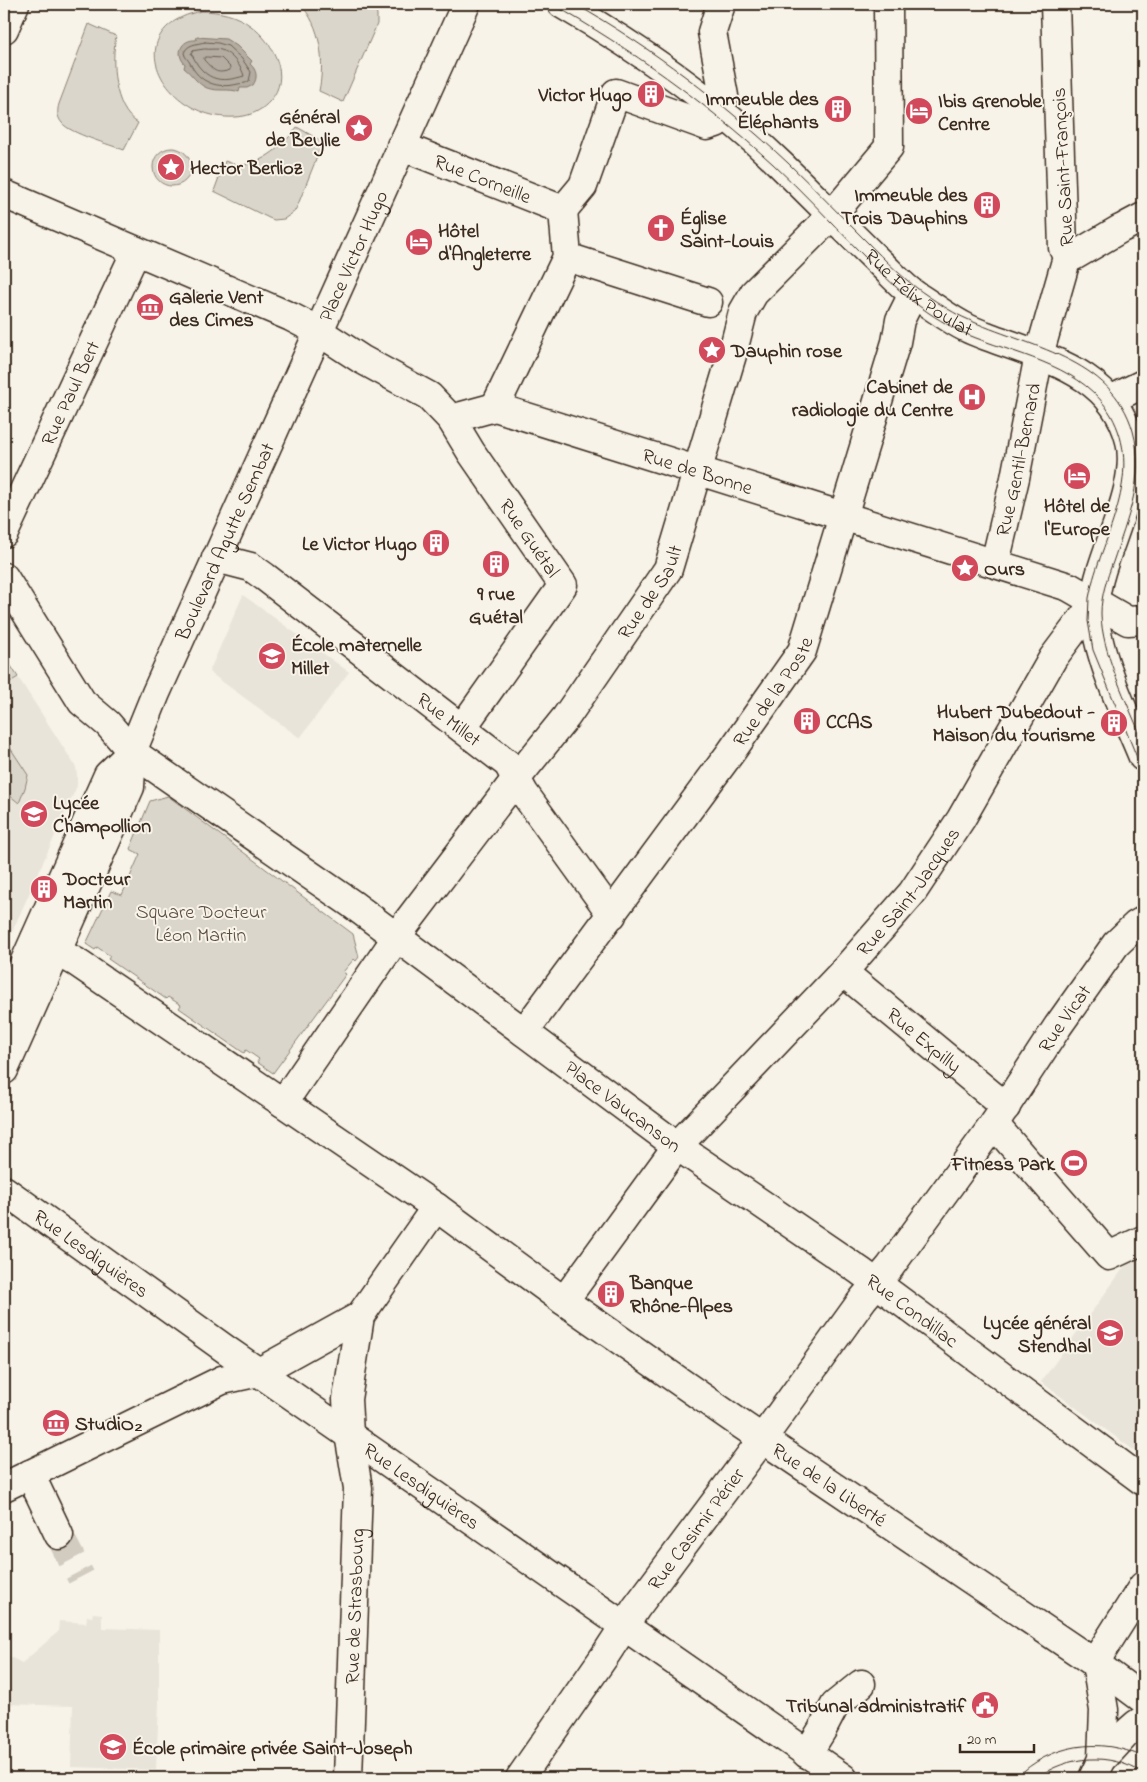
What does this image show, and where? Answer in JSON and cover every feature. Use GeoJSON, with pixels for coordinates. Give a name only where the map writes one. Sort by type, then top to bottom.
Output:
{"type":"FeatureCollection","features":[{"type":"Feature","properties":{"kind":"street"},"geometry":{"type":"LineString","coordinates":[[4,29],[15,4]]}},
{"type":"Feature","properties":{"kind":"street","name":"Place Victor Hugo"},"geometry":{"type":"LineString","coordinates":[[4,194],[291,317],[318,331],[466,4]]}},
{"type":"Feature","properties":{"kind":"street","name":"Rue Félix Poulat"},"geometry":{"type":"LineString","coordinates":[[562,4],[615,34],[643,53],[719,112],[771,155],[913,294],[967,328],[1076,371],[1100,388],[1110,400],[1123,422],[1135,454]]}},
{"type":"Feature","properties":{"kind":"street"},"geometry":{"type":"LineString","coordinates":[[318,331],[361,359],[429,396],[451,419],[495,407],[567,257],[563,210],[583,186],[616,93],[707,126],[716,123],[724,96],[712,32],[721,4]]}},
{"type":"Feature","properties":{"kind":"street","name":"Rue de Sault"},"geometry":{"type":"LineString","coordinates":[[397,937],[516,779],[566,718],[668,569],[732,356],[743,312],[754,293],[832,215],[889,148],[888,4]]}},
{"type":"Feature","properties":{"kind":"street","name":"Rue Saint-François"},"geometry":{"type":"LineString","coordinates":[[1039,355],[1067,257],[1063,248],[1055,4]]}},
{"type":"Feature","properties":{"kind":"street","name":"Rue Corneille"},"geometry":{"type":"LineString","coordinates":[[401,146],[563,210]]}},
{"type":"Feature","properties":{"kind":"street"},"geometry":{"type":"LineString","coordinates":[[1067,257],[1074,256],[1130,224]]}},
{"type":"Feature","properties":{"kind":"street","name":"Rue Paul Bert"},"geometry":{"type":"LineString","coordinates":[[4,533],[136,251]]}},
{"type":"Feature","properties":{"kind":"street"},"geometry":{"type":"LineString","coordinates":[[567,257],[708,302]]}},
{"type":"Feature","properties":{"kind":"street","name":"Rue de la Poste"},"geometry":{"type":"LineString","coordinates":[[524,1032],[612,915],[802,651],[896,342],[900,320],[913,294]]}},
{"type":"Feature","properties":{"kind":"street","name":"Boulevard Agutte Sembat"},"geometry":{"type":"LineString","coordinates":[[4,1008],[46,945],[130,787],[132,752],[149,708],[318,331]]}},
{"type":"Feature","properties":{"kind":"street","name":"Rue Gentil-Bernard"},"geometry":{"type":"LineString","coordinates":[[995,563],[1015,478],[1039,355]]}},
{"type":"Feature","properties":{"kind":"street"},"geometry":{"type":"LineString","coordinates":[[1110,400],[1143,384]]}},
{"type":"Feature","properties":{"kind":"street","name":"Rue de Bonne"},"geometry":{"type":"LineString","coordinates":[[495,407],[698,469],[1069,587],[1128,620],[1143,620]]}},
{"type":"Feature","properties":{"kind":"street","name":"Rue Guétal"},"geometry":{"type":"LineString","coordinates":[[451,419],[471,452],[562,585],[462,728]]}},
{"type":"Feature","properties":{"kind":"street"},"geometry":{"type":"LineString","coordinates":[[1135,454],[1121,515],[1099,580],[1095,602],[1095,619],[1098,637],[1114,686],[1143,757]]}},
{"type":"Feature","properties":{"kind":"street","name":"Rue Millet"},"geometry":{"type":"LineString","coordinates":[[216,558],[250,567],[265,577],[508,764],[524,793],[612,915]]}},
{"type":"Feature","properties":{"kind":"street"},"geometry":{"type":"LineString","coordinates":[[4,577],[82,702],[108,724],[132,752],[397,937],[283,1103]]}},
{"type":"Feature","properties":{"kind":"street","name":"Rue Saint-Jacques"},"geometry":{"type":"LineString","coordinates":[[677,1146],[843,972],[912,893],[961,819],[1052,658],[1095,602]]}},
{"type":"Feature","properties":{"kind":"street","name":"Rue Vicat"},"geometry":{"type":"LineString","coordinates":[[877,1284],[1000,1116],[1058,1026],[1116,944],[1143,921]]}},
{"type":"Feature","properties":{"kind":"street","name":"Place Vaucanson"},"geometry":{"type":"LineString","coordinates":[[397,937],[677,1146],[564,1301]]}},
{"type":"Feature","properties":{"kind":"street"},"geometry":{"type":"LineString","coordinates":[[46,945],[76,962],[436,1207],[564,1301]]}},
{"type":"Feature","properties":{"kind":"street","name":"Boulevard Agutte Sembat"},"geometry":{"type":"LineString","coordinates":[[4,1070],[46,945]]}},
{"type":"Feature","properties":{"kind":"street","name":"Rue Expilly"},"geometry":{"type":"LineString","coordinates":[[843,972],[1000,1116],[1109,1256],[1143,1240]]}},
{"type":"Feature","properties":{"kind":"street","name":"Rue Condillac"},"geometry":{"type":"LineString","coordinates":[[677,1146],[877,1284],[1143,1481]]}},
{"type":"Feature","properties":{"kind":"street","name":"Rue Lesdiguières"},"geometry":{"type":"LineString","coordinates":[[4,1190],[260,1372],[842,1778]]}},
{"type":"Feature","properties":{"kind":"street"},"geometry":{"type":"LineString","coordinates":[[4,1487],[222,1380],[260,1372],[360,1316],[436,1207]]}},
{"type":"Feature","properties":{"kind":"street","name":"Rue Casimir Périer"},"geometry":{"type":"LineString","coordinates":[[520,1778],[606,1654],[623,1626],[863,1299],[877,1284]]}},
{"type":"Feature","properties":{"kind":"street","name":"Rue de la Liberté"},"geometry":{"type":"LineString","coordinates":[[564,1301],[762,1438],[1096,1664],[1143,1699]]}},
{"type":"Feature","properties":{"kind":"street","name":"Rue de Strasbourg"},"geometry":{"type":"LineString","coordinates":[[348,1778],[358,1488],[349,1434],[347,1399],[360,1316]]}},
{"type":"Feature","properties":{"kind":"street"},"geometry":{"type":"LineString","coordinates":[[30,1474],[58,1535]]}},
{"type":"Feature","properties":{"kind":"street"},"geometry":{"type":"LineString","coordinates":[[1098,1768],[1104,1710],[1096,1664],[1102,1651],[1143,1586]]}},
{"type":"Feature","properties":{"kind":"street"},"geometry":{"type":"LineString","coordinates":[[807,1754],[835,1705],[861,1684]]}},
{"type":"Feature","properties":{"kind":"street"},"geometry":{"type":"LineString","coordinates":[[1098,1768],[1139,1725]]}},
{"type":"Feature","properties":{"kind":"shaded area","name":"École maternelle Millet"},"geometry":{"type":"Polygon","coordinates":[[[243,595],[349,672],[300,738],[209,672],[243,595]]]}},
{"type":"Feature","properties":{"kind":"shaded area","name":"Lycée Champollion"},"geometry":{"type":"Polygon","coordinates":[[[4,672],[10,682],[18,677],[76,767],[77,786],[4,950],[4,672]]]}},
{"type":"Feature","properties":{"kind":"shaded area","name":"Lycée général Stendhal"},"geometry":{"type":"Polygon","coordinates":[[[1143,1253],[1143,1457],[1041,1382],[1130,1259],[1143,1253]]]}},
{"type":"Feature","properties":{"kind":"shaded area"},"geometry":{"type":"Polygon","coordinates":[[[93,1613],[102,1614],[102,1628],[159,1630],[159,1704],[156,1770],[71,1767],[73,1706],[4,1704],[4,1654],[22,1663],[58,1632],[59,1621],[86,1623],[87,1616],[92,1617],[93,1613]]]}},
{"type":"Feature","properties":{"kind":"green space"},"geometry":{"type":"Polygon","coordinates":[[[300,4],[372,4],[377,14],[377,24],[343,102],[319,91],[322,68],[320,44],[313,22],[300,4]]]}},
{"type":"Feature","properties":{"kind":"green space"},"geometry":{"type":"Polygon","coordinates":[[[201,11],[221,13],[240,19],[259,33],[272,50],[277,61],[279,81],[276,92],[270,101],[258,111],[244,116],[217,116],[193,108],[174,94],[161,76],[155,56],[159,37],[174,22],[201,11]]]}},
{"type":"Feature","properties":{"kind":"green space"},"geometry":{"type":"Polygon","coordinates":[[[89,24],[116,36],[114,70],[119,96],[123,107],[138,123],[124,150],[73,131],[60,121],[58,116],[59,104],[89,24]]]}},
{"type":"Feature","properties":{"kind":"green space"},"geometry":{"type":"Polygon","coordinates":[[[297,127],[323,142],[294,212],[284,219],[274,220],[214,191],[225,161],[241,165],[257,161],[273,152],[297,127]]]}},
{"type":"Feature","properties":{"kind":"green space"},"geometry":{"type":"Polygon","coordinates":[[[172,148],[185,154],[191,167],[185,180],[172,186],[159,180],[153,167],[159,154],[172,148]]]}},
{"type":"Feature","properties":{"kind":"green space"},"geometry":{"type":"Polygon","coordinates":[[[4,655],[18,677],[10,682],[4,672],[4,655]]]}},
{"type":"Feature","properties":{"kind":"green space"},"geometry":{"type":"Polygon","coordinates":[[[7,743],[28,775],[19,803],[4,791],[4,746],[7,743]]]}},
{"type":"Feature","properties":{"kind":"green space","name":"Square Docteur Léon Martin"},"geometry":{"type":"Polygon","coordinates":[[[168,796],[353,934],[359,957],[356,961],[354,959],[343,972],[346,974],[273,1073],[257,1062],[259,1059],[246,1050],[244,1053],[179,1008],[181,1005],[168,997],[166,999],[108,959],[110,956],[97,947],[95,950],[86,944],[111,891],[122,895],[140,854],[130,849],[150,801],[168,796]]]}},
{"type":"Feature","properties":{"kind":"water"},"geometry":{"type":"Polygon","coordinates":[[[197,37],[226,39],[237,46],[252,61],[250,64],[256,74],[256,80],[253,85],[247,88],[240,88],[239,92],[211,89],[200,84],[184,68],[185,64],[180,56],[183,45],[191,40],[196,40],[197,37]]]}},
{"type":"Feature","properties":{"kind":"tunnel"},"geometry":{"type":"LineString","coordinates":[[59,1535],[81,1577]]}},
{"type":"Feature","properties":{"kind":"tram line"},"geometry":{"type":"LineString","coordinates":[[552,4],[639,58],[721,119],[773,164],[883,275],[919,306],[964,333],[1033,358],[1069,375],[1086,386],[1100,399],[1111,415],[1120,436],[1124,458],[1123,479],[1113,521],[1092,584],[1088,621],[1093,650],[1143,772]]}},
{"type":"Feature","properties":{"kind":"tram line"},"geometry":{"type":"LineString","coordinates":[[575,4],[632,39],[712,97],[788,163],[889,263],[922,292],[962,317],[1065,358],[1087,370],[1107,386],[1122,406],[1133,431],[1137,465],[1136,482],[1129,514],[1102,600],[1102,628],[1110,661],[1143,741]]}},
{"type":"Feature","properties":{"kind":"tram line"},"geometry":{"type":"LineString","coordinates":[[1016,1778],[1029,1766],[1044,1757],[1076,1747],[1093,1745],[1110,1747],[1127,1750],[1143,1757]]}},
{"type":"Feature","properties":{"kind":"tram line"},"geometry":{"type":"LineString","coordinates":[[1036,1778],[1062,1765],[1089,1759],[1117,1762],[1143,1773]]}},
{"type":"Feature","properties":{"kind":"place","name":"Victor Hugo"},"geometry":{"type":"Point","coordinates":[651,94]}},
{"type":"Feature","properties":{"kind":"place","name":"Immeuble des Éléphants"},"geometry":{"type":"Point","coordinates":[838,109]}},
{"type":"Feature","properties":{"kind":"place","name":"Ibis Grenoble Centre"},"geometry":{"type":"Point","coordinates":[919,111]}},
{"type":"Feature","properties":{"kind":"place","name":"Général de Beylie"},"geometry":{"type":"Point","coordinates":[359,128]}},
{"type":"Feature","properties":{"kind":"place","name":"Hector Berlioz"},"geometry":{"type":"Point","coordinates":[171,167]}},
{"type":"Feature","properties":{"kind":"place","name":"Immeuble des Trois Dauphins"},"geometry":{"type":"Point","coordinates":[987,205]}},
{"type":"Feature","properties":{"kind":"place","name":"Église Saint-Louis"},"geometry":{"type":"Point","coordinates":[661,228]}},
{"type":"Feature","properties":{"kind":"place","name":"Hôtel d'Angleterre"},"geometry":{"type":"Point","coordinates":[419,242]}},
{"type":"Feature","properties":{"kind":"place","name":"Galerie Vent des Cimes"},"geometry":{"type":"Point","coordinates":[150,307]}},
{"type":"Feature","properties":{"kind":"place","name":"Dauphin rose"},"geometry":{"type":"Point","coordinates":[712,350]}},
{"type":"Feature","properties":{"kind":"place","name":"Cabinet de radiologie du Centre"},"geometry":{"type":"Point","coordinates":[972,397]}},
{"type":"Feature","properties":{"kind":"place","name":"Hôtel de l'Europe"},"geometry":{"type":"Point","coordinates":[1077,476]}},
{"type":"Feature","properties":{"kind":"place","name":"Le Victor Hugo"},"geometry":{"type":"Point","coordinates":[436,543]}},
{"type":"Feature","properties":{"kind":"place","name":"9 rue Guétal"},"geometry":{"type":"Point","coordinates":[496,564]}},
{"type":"Feature","properties":{"kind":"place","name":"Ours"},"geometry":{"type":"Point","coordinates":[965,568]}},
{"type":"Feature","properties":{"kind":"place","name":"École maternelle Millet"},"geometry":{"type":"Point","coordinates":[272,656]}},
{"type":"Feature","properties":{"kind":"place","name":"CCAS"},"geometry":{"type":"Point","coordinates":[807,721]}},
{"type":"Feature","properties":{"kind":"place","name":"Hubert Dubedout - Maison du tourisme"},"geometry":{"type":"Point","coordinates":[1114,723]}},
{"type":"Feature","properties":{"kind":"place","name":"Lycée Champollion"},"geometry":{"type":"Point","coordinates":[34,814]}},
{"type":"Feature","properties":{"kind":"place","name":"Docteur Martin"},"geometry":{"type":"Point","coordinates":[44,889]}},
{"type":"Feature","properties":{"kind":"place","name":"Fitness Park"},"geometry":{"type":"Point","coordinates":[1074,1163]}},
{"type":"Feature","properties":{"kind":"place","name":"Banque Rhône-Alpes"},"geometry":{"type":"Point","coordinates":[611,1294]}},
{"type":"Feature","properties":{"kind":"place","name":"Lycée général Stendhal"},"geometry":{"type":"Point","coordinates":[1110,1333]}},
{"type":"Feature","properties":{"kind":"place","name":"StudiO₂"},"geometry":{"type":"Point","coordinates":[56,1423]}},
{"type":"Feature","properties":{"kind":"place","name":"Tribunal administratif"},"geometry":{"type":"Point","coordinates":[985,1705]}},
{"type":"Feature","properties":{"kind":"place","name":"École primaire privée Saint-Joseph"},"geometry":{"type":"Point","coordinates":[113,1747]}}]}
